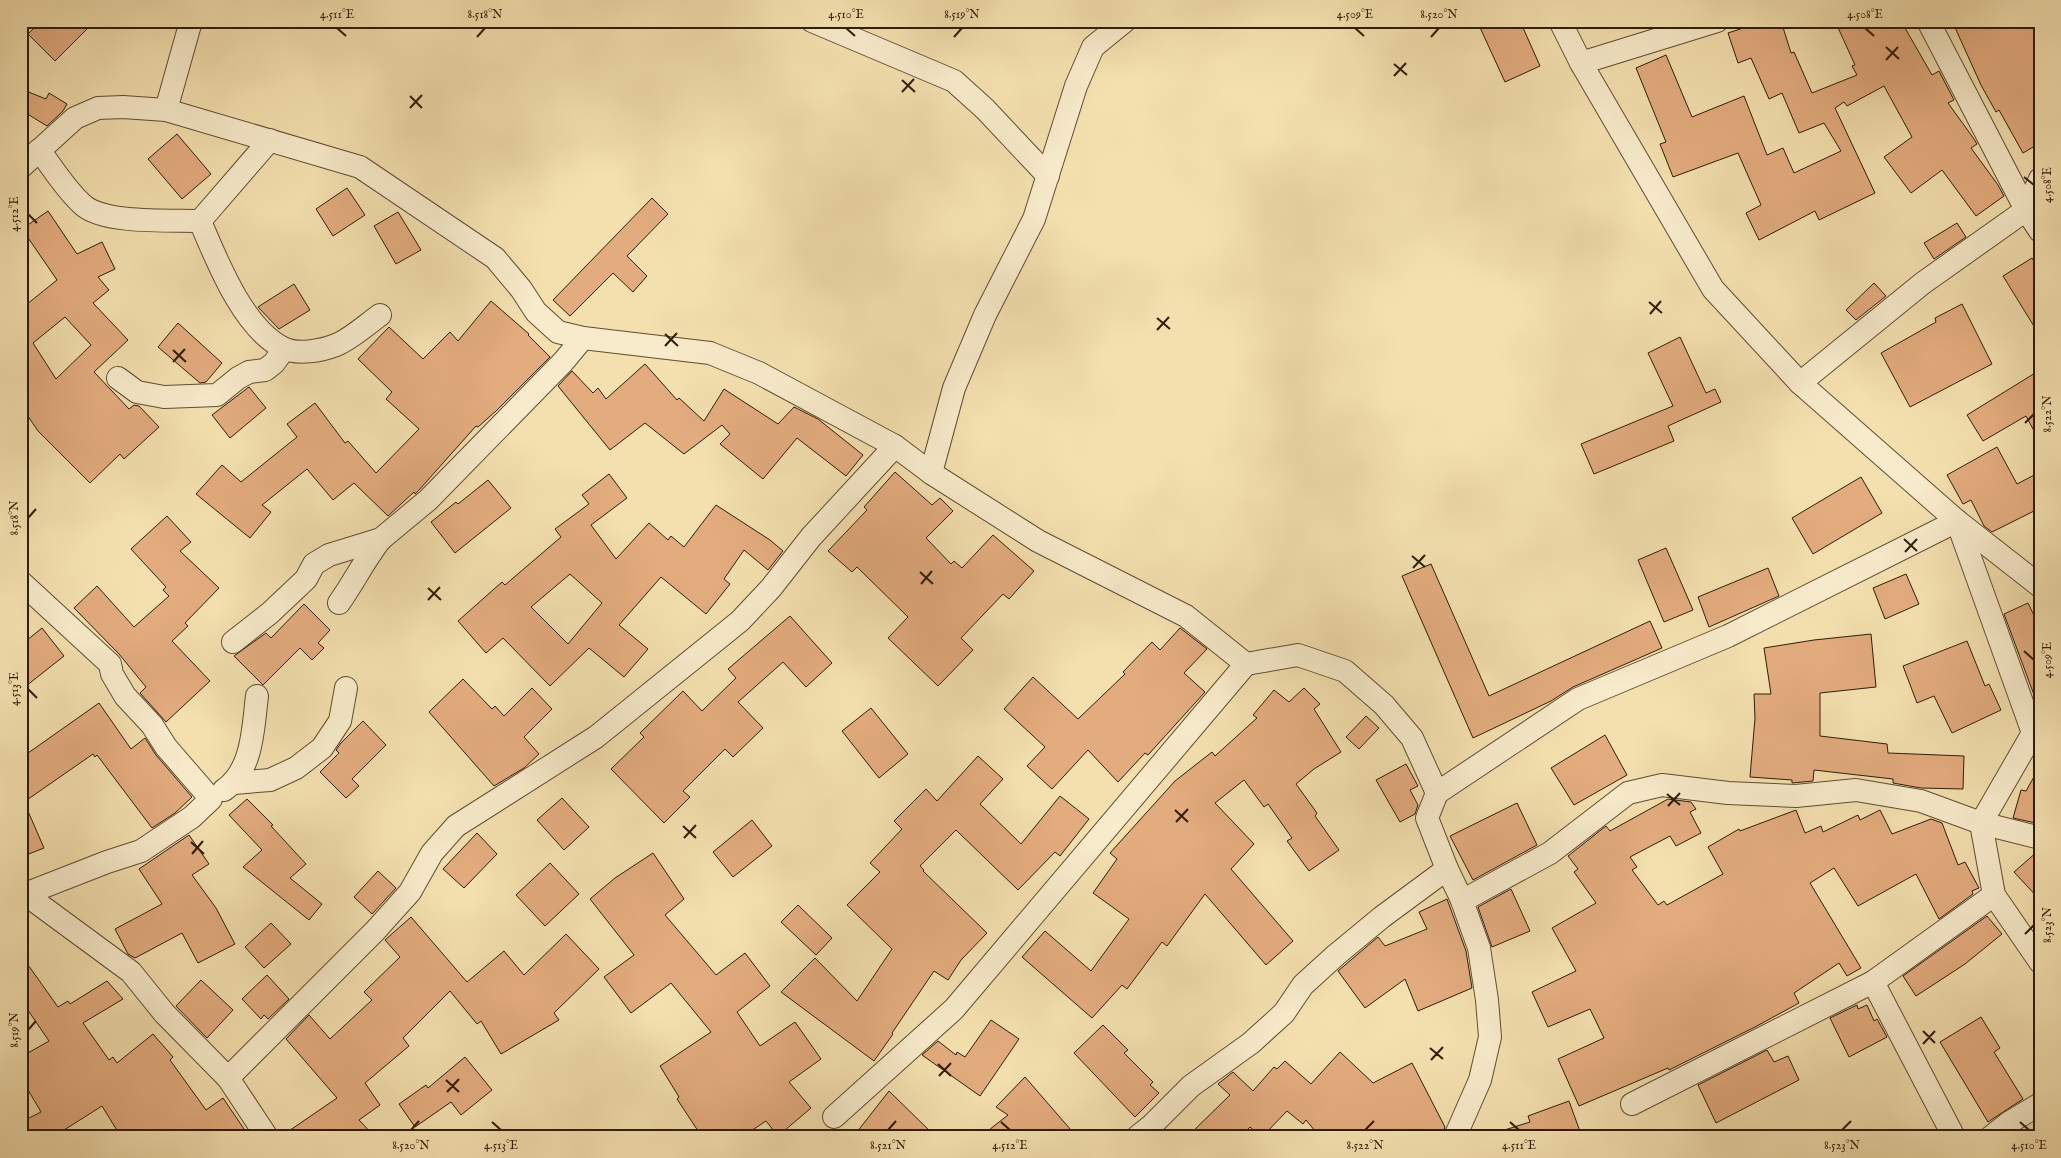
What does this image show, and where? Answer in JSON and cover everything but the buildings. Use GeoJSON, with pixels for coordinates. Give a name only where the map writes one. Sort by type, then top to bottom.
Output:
{"type":"FeatureCollection","features":[{"type":"Feature","properties":{"kind":"street"},"geometry":{"type":"LineString","coordinates":[[166,110],[191,21]]}},
{"type":"Feature","properties":{"kind":"street"},"geometry":{"type":"LineString","coordinates":[[812,21],[954,81],[985,109],[1048,176]]}},
{"type":"Feature","properties":{"kind":"street"},"geometry":{"type":"LineString","coordinates":[[931,473],[954,388],[985,315],[1034,219],[1076,86],[1093,47],[1125,21]]}},
{"type":"Feature","properties":{"kind":"street"},"geometry":{"type":"LineString","coordinates":[[1560,21],[1581,63],[1713,289],[1800,383],[1956,521],[2040,586]]}},
{"type":"Feature","properties":{"kind":"street"},"geometry":{"type":"LineString","coordinates":[[1581,63],[1717,21]]}},
{"type":"Feature","properties":{"kind":"street"},"geometry":{"type":"LineString","coordinates":[[1928,21],[2026,210],[2040,231]]}},
{"type":"Feature","properties":{"kind":"street"},"geometry":{"type":"LineString","coordinates":[[21,167],[75,118],[98,108],[166,110],[360,167],[495,258],[521,289],[536,312],[558,332],[582,338],[710,353],[760,373],[895,446],[931,473],[1038,541],[1186,616],[1246,664]]}},
{"type":"Feature","properties":{"kind":"street"},"geometry":{"type":"LineString","coordinates":[[200,222],[270,140]]}},
{"type":"Feature","properties":{"kind":"street"},"geometry":{"type":"LineString","coordinates":[[38,150],[84,206],[102,215],[200,222]]}},
{"type":"Feature","properties":{"kind":"street"},"geometry":{"type":"LineString","coordinates":[[1800,383],[1923,283],[2026,210],[2040,179]]}},
{"type":"Feature","properties":{"kind":"street"},"geometry":{"type":"LineString","coordinates":[[200,222],[224,276],[254,323],[260,331],[284,348],[308,352],[336,345],[380,315]]}},
{"type":"Feature","properties":{"kind":"street"},"geometry":{"type":"LineString","coordinates":[[339,603],[357,577],[368,555],[381,539],[428,500],[563,362],[582,338]]}},
{"type":"Feature","properties":{"kind":"street"},"geometry":{"type":"LineString","coordinates":[[118,378],[137,392],[164,396],[217,395],[238,378],[249,372],[265,370],[274,363],[284,348]]}},
{"type":"Feature","properties":{"kind":"street"},"geometry":{"type":"LineString","coordinates":[[228,1078],[410,892],[432,853],[456,826],[596,737],[740,621],[771,588],[811,536],[895,446]]}},
{"type":"Feature","properties":{"kind":"street"},"geometry":{"type":"LineString","coordinates":[[1455,1137],[1480,1080],[1490,1036],[1479,948],[1461,898],[1447,869],[1427,818],[1437,793],[1578,699],[1728,636],[1956,521]]}},
{"type":"Feature","properties":{"kind":"street"},"geometry":{"type":"LineString","coordinates":[[1956,521],[2033,733],[1981,824],[1994,895],[2040,962]]}},
{"type":"Feature","properties":{"kind":"street"},"geometry":{"type":"LineString","coordinates":[[233,642],[270,613],[306,579],[314,564],[329,555],[381,539]]}},
{"type":"Feature","properties":{"kind":"street"},"geometry":{"type":"LineString","coordinates":[[21,582],[110,664],[112,674],[125,696],[152,724],[166,747],[211,799]]}},
{"type":"Feature","properties":{"kind":"street"},"geometry":{"type":"LineString","coordinates":[[834,1116],[954,1009],[1246,664],[1298,655],[1345,670],[1384,705],[1412,738],[1437,793]]}},
{"type":"Feature","properties":{"kind":"street"},"geometry":{"type":"LineString","coordinates":[[23,891],[141,852],[192,817],[211,799],[234,784],[270,780],[296,768],[322,748],[340,721],[346,688]]}},
{"type":"Feature","properties":{"kind":"street"},"geometry":{"type":"LineString","coordinates":[[234,784],[249,754],[257,696]]}},
{"type":"Feature","properties":{"kind":"street"},"geometry":{"type":"LineString","coordinates":[[1461,898],[1471,896],[1550,853],[1628,793],[1662,785],[1728,793],[1796,796],[1856,790],[1921,801],[1981,824],[2040,838]]}},
{"type":"Feature","properties":{"kind":"street"},"geometry":{"type":"LineString","coordinates":[[1137,1137],[1152,1125],[1191,1086],[1251,1043],[1284,1013],[1303,986],[1336,955],[1382,917],[1447,869]]}},
{"type":"Feature","properties":{"kind":"street"},"geometry":{"type":"LineString","coordinates":[[23,891],[131,972],[164,1013],[228,1078],[267,1137]]}},
{"type":"Feature","properties":{"kind":"street"},"geometry":{"type":"LineString","coordinates":[[1632,1104],[1873,982],[1994,895]]}},
{"type":"Feature","properties":{"kind":"street"},"geometry":{"type":"LineString","coordinates":[[1873,982],[1954,1137]]}},
{"type":"Feature","properties":{"kind":"street"},"geometry":{"type":"LineString","coordinates":[[1991,1137],[2010,1122],[2040,1104]]}}]}
